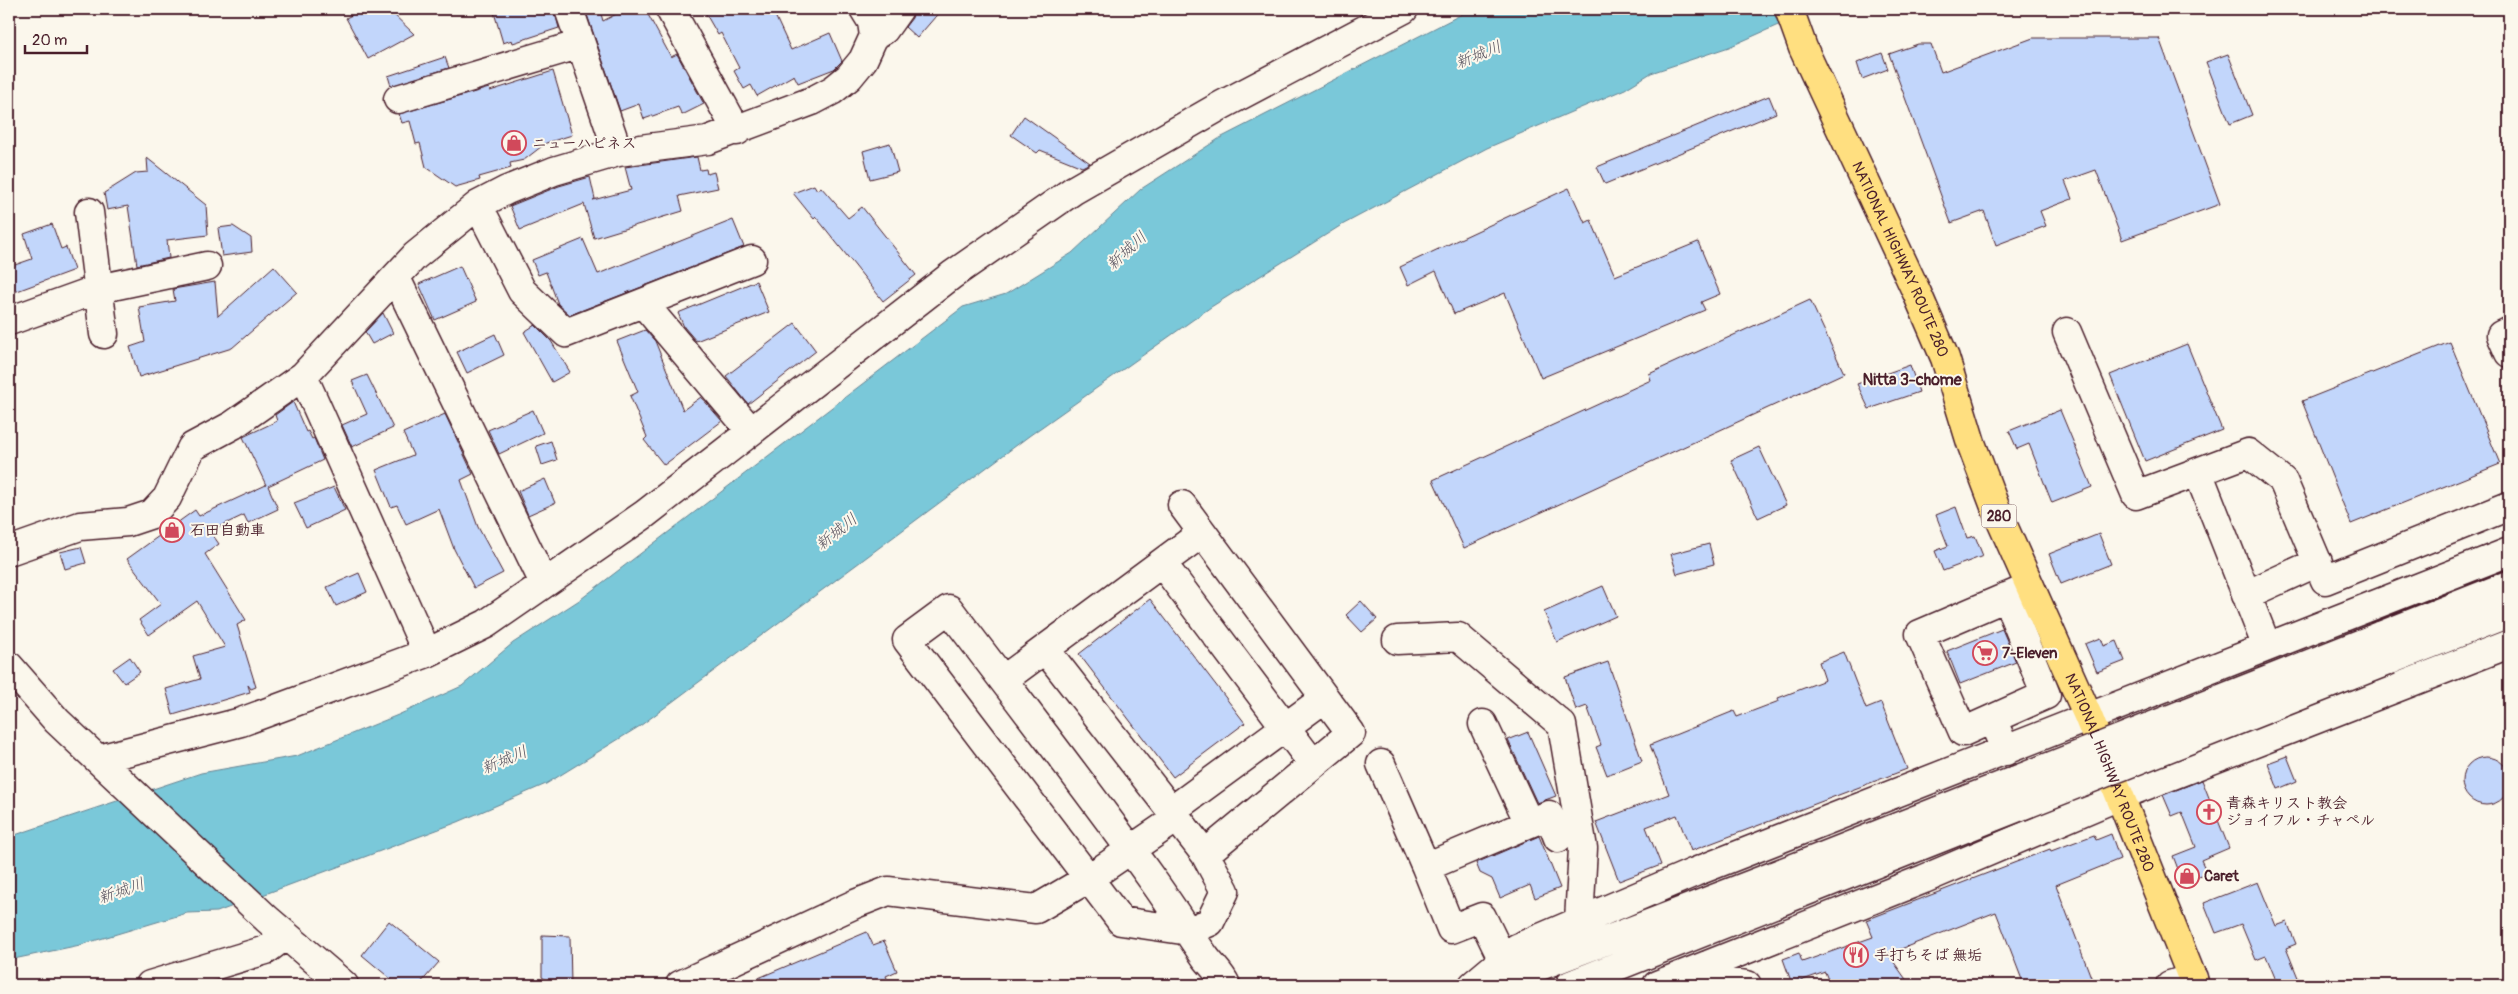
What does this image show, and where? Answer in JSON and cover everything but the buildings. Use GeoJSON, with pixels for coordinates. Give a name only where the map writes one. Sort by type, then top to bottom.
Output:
{"type":"FeatureCollection","features":[{"type":"Feature","properties":{"kind":"highway","name":"NATIONAL HIGHWAY ROUTE 280"},"geometry":{"type":"LineString","coordinates":[[1789,9],[1803,48],[1941,350],[1971,443],[1997,512],[2018,592],[2088,716],[2119,796],[2186,983]]}},
{"type":"Feature","properties":{"kind":"street"},"geometry":{"type":"LineString","coordinates":[[569,9],[618,152]]}},
{"type":"Feature","properties":{"kind":"street"},"geometry":{"type":"LineString","coordinates":[[670,9],[737,131]]}},
{"type":"Feature","properties":{"kind":"street"},"geometry":{"type":"LineString","coordinates":[[9,552],[80,526],[128,522],[152,514],[167,498],[192,447],[233,425],[303,376],[415,256],[478,205],[554,171],[618,152],[708,140],[737,131],[812,101],[833,90],[849,78],[863,60],[874,36],[872,22],[864,9]]}},
{"type":"Feature","properties":{"kind":"street"},"geometry":{"type":"LineString","coordinates":[[874,36],[884,30],[899,9]]}},
{"type":"Feature","properties":{"kind":"street"},"geometry":{"type":"LineString","coordinates":[[102,762],[241,722],[427,653],[486,624],[645,514],[952,275],[1074,190],[1222,105],[1404,9]]}},
{"type":"Feature","properties":{"kind":"street"},"geometry":{"type":"LineString","coordinates":[[398,99],[581,44]]}},
{"type":"Feature","properties":{"kind":"street"},"geometry":{"type":"LineString","coordinates":[[478,205],[522,291],[566,333],[752,260]]}},
{"type":"Feature","properties":{"kind":"street"},"geometry":{"type":"LineString","coordinates":[[89,212],[104,334]]}},
{"type":"Feature","properties":{"kind":"street"},"geometry":{"type":"LineString","coordinates":[[9,321],[98,289],[207,266]]}},
{"type":"Feature","properties":{"kind":"street"},"geometry":{"type":"LineString","coordinates":[[396,278],[544,583]]}},
{"type":"Feature","properties":{"kind":"street"},"geometry":{"type":"LineString","coordinates":[[643,303],[751,431]]}},
{"type":"Feature","properties":{"kind":"street"},"geometry":{"type":"LineString","coordinates":[[2509,331],[2501,335],[2509,353]]}},
{"type":"Feature","properties":{"kind":"street"},"geometry":{"type":"LineString","coordinates":[[2067,332],[2136,495],[2248,453],[2283,480],[2325,580],[2509,506]]}},
{"type":"Feature","properties":{"kind":"street"},"geometry":{"type":"LineString","coordinates":[[303,376],[427,653]]}},
{"type":"Feature","properties":{"kind":"street"},"geometry":{"type":"LineString","coordinates":[[2198,472],[2267,648]]}},
{"type":"Feature","properties":{"kind":"street"},"geometry":{"type":"LineString","coordinates":[[1182,505],[1351,733],[1205,854]]}},
{"type":"Feature","properties":{"kind":"street"},"geometry":{"type":"LineString","coordinates":[[1003,680],[1202,533]]}},
{"type":"Feature","properties":{"kind":"street"},"geometry":{"type":"LineString","coordinates":[[1473,985],[1517,948],[1695,872],[2509,552]]}},
{"type":"Feature","properties":{"kind":"street"},"geometry":{"type":"LineString","coordinates":[[2246,595],[2318,562]]}},
{"type":"Feature","properties":{"kind":"street"},"geometry":{"type":"LineString","coordinates":[[1162,563],[1313,764]]}},
{"type":"Feature","properties":{"kind":"street"},"geometry":{"type":"LineString","coordinates":[[1570,985],[1814,888],[2385,648],[2509,585]]}},
{"type":"Feature","properties":{"kind":"street"},"geometry":{"type":"LineString","coordinates":[[2018,592],[2046,695],[1992,720],[1963,732],[1920,634],[2018,592]]}},
{"type":"Feature","properties":{"kind":"street"},"geometry":{"type":"LineString","coordinates":[[1045,649],[1205,854],[1225,891],[1210,922],[1189,931],[1121,921],[907,640],[949,608],[1130,849],[1189,931],[1226,985]]}},
{"type":"Feature","properties":{"kind":"street"},"geometry":{"type":"LineString","coordinates":[[1491,985],[1804,864],[2385,648],[2509,613]]}},
{"type":"Feature","properties":{"kind":"street"},"geometry":{"type":"LineString","coordinates":[[1397,640],[1458,637],[1562,725],[1583,848],[1579,921]]}},
{"type":"Feature","properties":{"kind":"street"},"geometry":{"type":"LineString","coordinates":[[1657,985],[1924,879],[2119,796],[2509,644]]}},
{"type":"Feature","properties":{"kind":"street"},"geometry":{"type":"LineString","coordinates":[[9,666],[58,720],[102,762],[276,927],[344,985]]}},
{"type":"Feature","properties":{"kind":"street"},"geometry":{"type":"LineString","coordinates":[[680,985],[855,904],[888,892],[1036,909],[1066,893],[1130,849],[1285,727],[1325,698]]}},
{"type":"Feature","properties":{"kind":"street"},"geometry":{"type":"LineString","coordinates":[[1992,720],[2006,751]]}},
{"type":"Feature","properties":{"kind":"street"},"geometry":{"type":"LineString","coordinates":[[1483,724],[1529,823]]}},
{"type":"Feature","properties":{"kind":"street"},"geometry":{"type":"LineString","coordinates":[[1381,764],[1451,929],[1482,917],[1503,960]]}},
{"type":"Feature","properties":{"kind":"street"},"geometry":{"type":"LineString","coordinates":[[1426,867],[1548,815],[1558,838]]}},
{"type":"Feature","properties":{"kind":"street"},"geometry":{"type":"LineString","coordinates":[[150,985],[266,950],[276,927]]}},
{"type":"Feature","properties":{"kind":"street"},"geometry":{"type":"LineString","coordinates":[[1206,957],[1210,985]]}},
{"type":"Feature","properties":{"kind":"street"},"geometry":{"type":"LineString","coordinates":[[1710,964],[1728,982],[1747,985]]}},
{"type":"Feature","properties":{"kind":"water","name":"新城川"},"geometry":{"type":"Polygon","coordinates":[[[1472,9],[1814,9],[1729,47],[1651,73],[1625,89],[1487,148],[1340,226],[1211,307],[1029,436],[640,726],[546,784],[458,822],[217,912],[187,913],[80,945],[9,960],[9,837],[201,773],[297,756],[398,715],[462,686],[513,643],[581,599],[963,307],[1006,294],[1072,253],[1141,189],[1220,138],[1472,9]]]}},
{"type":"Feature","properties":{"kind":"place","name":"ニューハピネス"},"geometry":{"type":"Point","coordinates":[514,143]}},
{"type":"Feature","properties":{"kind":"place","name":"石田自動車"},"geometry":{"type":"Point","coordinates":[172,530]}},
{"type":"Feature","properties":{"kind":"place","name":"7-Eleven"},"geometry":{"type":"Point","coordinates":[1985,653]}},
{"type":"Feature","properties":{"kind":"place","name":"青森キリスト教会 ジョイフル・チャペル"},"geometry":{"type":"Point","coordinates":[2209,812]}},
{"type":"Feature","properties":{"kind":"place","name":"Caret"},"geometry":{"type":"Point","coordinates":[2187,876]}},
{"type":"Feature","properties":{"kind":"place","name":"手打ちそば 無垢"},"geometry":{"type":"Point","coordinates":[1856,955]}},
{"type":"Feature","properties":{"kind":"district","name":"Nitta 3-chome"},"geometry":{"type":"Point","coordinates":[1912,379]}}]}
